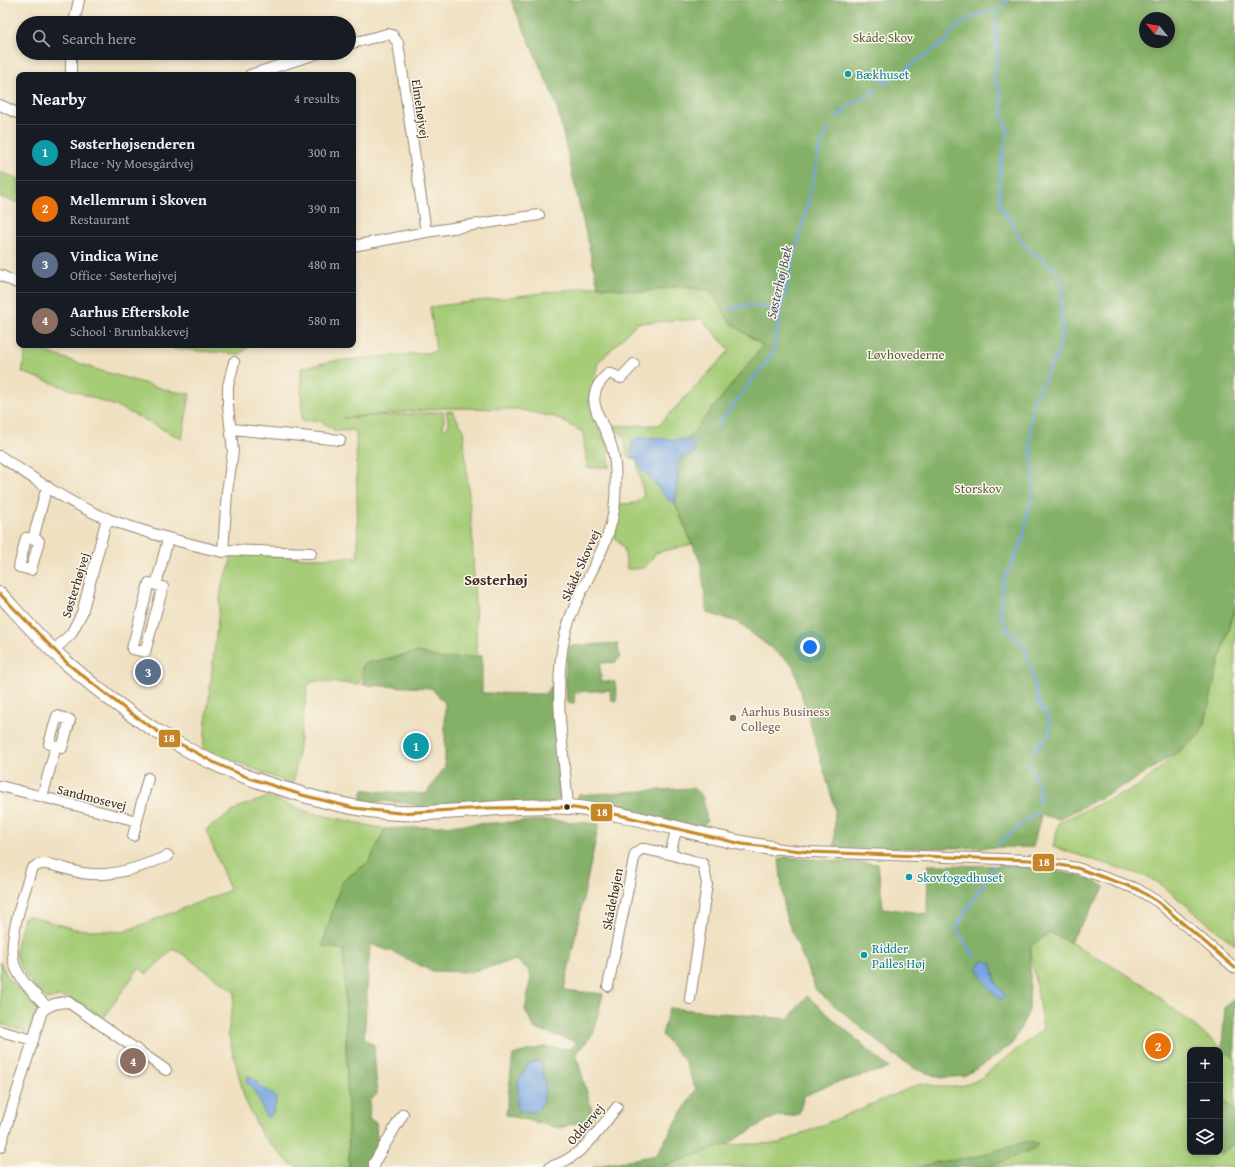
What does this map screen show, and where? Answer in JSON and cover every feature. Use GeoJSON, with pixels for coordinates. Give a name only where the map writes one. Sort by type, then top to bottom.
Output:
{"type":"FeatureCollection","features":[{"type":"Feature","properties":{"kind":"street"},"geometry":{"type":"LineString","coordinates":[[76,16],[79,0]]}},
{"type":"Feature","properties":{"kind":"street","name":"Elmehøjvej"},"geometry":{"type":"LineString","coordinates":[[356,42],[387,34],[392,35],[398,42],[426,232]]}},
{"type":"Feature","properties":{"kind":"street"},"geometry":{"type":"LineString","coordinates":[[71,60],[71,72]]}},
{"type":"Feature","properties":{"kind":"street"},"geometry":{"type":"LineString","coordinates":[[260,72],[298,60]]}},
{"type":"Feature","properties":{"kind":"street"},"geometry":{"type":"LineString","coordinates":[[0,105],[16,113]]}},
{"type":"Feature","properties":{"kind":"street"},"geometry":{"type":"LineString","coordinates":[[356,245],[426,232],[539,215]]}},
{"type":"Feature","properties":{"kind":"street"},"geometry":{"type":"LineString","coordinates":[[0,275],[16,283]]}},
{"type":"Feature","properties":{"kind":"street"},"geometry":{"type":"LineString","coordinates":[[223,552],[227,492],[233,451],[232,429],[228,406],[228,386],[234,362]]}},
{"type":"Feature","properties":{"kind":"street","name":"Skåde Skovvej"},"geometry":{"type":"LineString","coordinates":[[568,807],[559,675],[562,652],[565,634],[577,601],[608,538],[615,500],[613,450],[607,431],[596,412],[595,391],[599,381],[608,373],[621,378],[634,364]]}},
{"type":"Feature","properties":{"kind":"street"},"geometry":{"type":"LineString","coordinates":[[232,429],[340,440]]}},
{"type":"Feature","properties":{"kind":"street"},"geometry":{"type":"LineString","coordinates":[[0,456],[47,486],[107,518],[168,539],[223,552],[228,550],[311,553]]}},
{"type":"Feature","properties":{"kind":"street"},"geometry":{"type":"LineString","coordinates":[[33,540],[47,486]]}},
{"type":"Feature","properties":{"kind":"street","name":"Søsterhøjvej"},"geometry":{"type":"LineString","coordinates":[[53,651],[71,634],[82,613],[107,518]]}},
{"type":"Feature","properties":{"kind":"street"},"geometry":{"type":"LineString","coordinates":[[156,585],[168,539]]}},
{"type":"Feature","properties":{"kind":"street"},"geometry":{"type":"LineString","coordinates":[[149,583],[156,585],[163,587],[145,652],[132,649],[149,583]]}},
{"type":"Feature","properties":{"kind":"street"},"geometry":{"type":"LineString","coordinates":[[0,594],[53,651],[106,695],[160,733],[201,756],[249,778],[302,795],[354,808],[400,813],[487,808],[568,807],[619,814],[742,844],[772,848],[809,852],[1030,860],[1077,868],[1136,890],[1158,902],[1235,968]]}},
{"type":"Feature","properties":{"kind":"street","name":"Sandmosevej"},"geometry":{"type":"LineString","coordinates":[[42,797],[56,746]]}},
{"type":"Feature","properties":{"kind":"street","name":"Sandmosevej"},"geometry":{"type":"LineString","coordinates":[[133,836],[148,778]]}},
{"type":"Feature","properties":{"kind":"street","name":"Sandmosevej"},"geometry":{"type":"LineString","coordinates":[[0,786],[136,821]]}},
{"type":"Feature","properties":{"kind":"street"},"geometry":{"type":"LineString","coordinates":[[670,854],[677,827]]}},
{"type":"Feature","properties":{"kind":"street","name":"Skådehøjen"},"geometry":{"type":"LineString","coordinates":[[608,986],[635,854],[641,849],[644,849],[670,854],[703,864],[707,884],[690,999]]}},
{"type":"Feature","properties":{"kind":"street"},"geometry":{"type":"LineString","coordinates":[[47,1007],[20,976],[15,967],[12,953],[14,933],[31,870],[34,866],[42,863],[82,873],[116,874],[133,870],[168,856]]}},
{"type":"Feature","properties":{"kind":"street"},"geometry":{"type":"LineString","coordinates":[[1,1143],[42,1011],[58,1002],[68,1002],[166,1070]]}},
{"type":"Feature","properties":{"kind":"street"},"geometry":{"type":"LineString","coordinates":[[0,1031],[33,1040]]}},
{"type":"Feature","properties":{"kind":"street","name":"Oddervej"},"geometry":{"type":"LineString","coordinates":[[550,1167],[573,1157],[587,1145],[617,1107]]}},
{"type":"Feature","properties":{"kind":"street"},"geometry":{"type":"LineString","coordinates":[[374,1167],[374,1163],[403,1114]]}},
{"type":"Feature","properties":{"kind":"green space","name":"Storskov"},"geometry":{"type":"Polygon","coordinates":[[[511,0],[1235,0],[1235,606],[1215,678],[1205,723],[1200,734],[1191,743],[1135,780],[1059,819],[1041,815],[1033,847],[834,849],[835,808],[793,665],[737,622],[707,613],[701,564],[675,503],[678,471],[675,467],[692,444],[687,440],[763,346],[730,322],[710,291],[681,286],[642,292],[598,286],[556,103],[511,0]]]}},
{"type":"Feature","properties":{"kind":"green space"},"geometry":{"type":"Polygon","coordinates":[[[0,172],[16,178],[16,202],[0,197],[0,172]]]}},
{"type":"Feature","properties":{"kind":"green space"},"geometry":{"type":"Polygon","coordinates":[[[598,286],[642,292],[681,286],[711,291],[730,322],[763,346],[687,440],[675,503],[692,544],[655,553],[645,567],[638,569],[627,569],[624,549],[614,536],[620,504],[636,503],[644,496],[636,459],[627,457],[624,436],[611,426],[659,425],[730,350],[701,319],[637,323],[598,363],[589,403],[607,445],[610,467],[587,468],[583,432],[555,417],[516,409],[445,408],[343,418],[443,412],[443,428],[446,430],[449,423],[446,412],[452,411],[463,429],[472,531],[477,656],[443,659],[418,652],[363,664],[359,684],[315,681],[308,685],[293,785],[203,748],[222,583],[230,566],[231,553],[311,558],[358,557],[356,430],[336,431],[318,420],[302,421],[301,368],[334,361],[433,352],[436,349],[430,307],[598,286]]]}},
{"type":"Feature","properties":{"kind":"green space"},"geometry":{"type":"Polygon","coordinates":[[[26,348],[36,348],[95,369],[167,390],[190,394],[182,439],[121,408],[22,372],[26,348]]]}},
{"type":"Feature","properties":{"kind":"green space"},"geometry":{"type":"Polygon","coordinates":[[[173,348],[247,348],[240,354],[173,348]]]}},
{"type":"Feature","properties":{"kind":"green space"},"geometry":{"type":"Polygon","coordinates":[[[1235,606],[1235,945],[1159,883],[1147,877],[1053,847],[1059,822],[1139,786],[1200,734],[1205,723],[1215,678],[1235,606]]]}},
{"type":"Feature","properties":{"kind":"green space"},"geometry":{"type":"Polygon","coordinates":[[[617,643],[620,657],[616,662],[600,663],[601,681],[615,682],[617,695],[616,701],[611,700],[610,690],[575,692],[574,703],[567,703],[565,672],[569,646],[617,643]]]}},
{"type":"Feature","properties":{"kind":"green space"},"geometry":{"type":"Polygon","coordinates":[[[418,652],[443,659],[482,656],[482,693],[544,694],[553,685],[560,797],[554,803],[425,808],[395,802],[372,802],[366,804],[361,801],[363,789],[426,794],[445,767],[445,703],[431,688],[363,685],[363,664],[418,652]]]}},
{"type":"Feature","properties":{"kind":"green space"},"geometry":{"type":"Polygon","coordinates":[[[693,788],[703,797],[707,822],[701,828],[581,804],[577,800],[578,795],[693,788]]]}},
{"type":"Feature","properties":{"kind":"green space"},"geometry":{"type":"Polygon","coordinates":[[[269,797],[312,813],[385,829],[369,862],[342,881],[322,946],[344,950],[349,1167],[298,1167],[289,1163],[262,1135],[245,1100],[228,1033],[235,992],[177,950],[172,950],[147,974],[139,968],[103,1019],[83,1005],[70,999],[55,997],[47,999],[27,978],[17,958],[16,947],[24,918],[29,916],[75,929],[123,932],[230,890],[206,830],[241,806],[269,797]]]}},
{"type":"Feature","properties":{"kind":"green space"},"geometry":{"type":"Polygon","coordinates":[[[550,820],[599,824],[564,990],[603,994],[593,1034],[576,1054],[594,1118],[559,1128],[506,1115],[513,1055],[543,1047],[570,1049],[577,1042],[535,1029],[525,1010],[531,977],[528,969],[516,960],[470,972],[431,971],[393,952],[370,944],[364,1039],[374,1045],[377,1094],[370,1101],[369,1120],[376,1122],[377,1139],[381,1143],[369,1167],[349,1167],[344,950],[322,946],[342,881],[369,862],[385,829],[550,820]]]}},
{"type":"Feature","properties":{"kind":"green space"},"geometry":{"type":"Polygon","coordinates":[[[785,857],[878,864],[883,908],[927,914],[928,865],[1021,866],[1082,876],[1105,887],[1070,942],[1050,933],[1031,945],[1029,1011],[1013,1043],[989,1061],[964,1076],[941,1078],[915,1069],[897,1057],[816,990],[785,914],[779,860],[785,857]]]}},
{"type":"Feature","properties":{"kind":"green space"},"geometry":{"type":"Polygon","coordinates":[[[1050,933],[1070,942],[1143,984],[1220,1047],[1187,1047],[1187,1155],[1223,1155],[1223,1049],[1235,1059],[1235,1167],[660,1167],[726,1145],[780,1143],[922,1083],[946,1087],[967,1084],[982,1077],[1043,1029],[1030,945],[1050,933]]]}},
{"type":"Feature","properties":{"kind":"green space"},"geometry":{"type":"Polygon","coordinates":[[[0,962],[8,978],[32,1001],[37,1009],[31,1027],[27,1032],[0,1024],[0,962]]]}},
{"type":"Feature","properties":{"kind":"green space"},"geometry":{"type":"Polygon","coordinates":[[[807,996],[889,1068],[829,1085],[804,1096],[799,1114],[792,1116],[781,1115],[768,1120],[726,1145],[660,1167],[593,1167],[656,1155],[696,1089],[684,1060],[662,1035],[669,1008],[788,1019],[807,996]]]}},
{"type":"Feature","properties":{"kind":"green space"},"geometry":{"type":"Polygon","coordinates":[[[1235,998],[1235,1059],[1223,1050],[1222,1047],[1225,1007],[1235,998]]]}},
{"type":"Feature","properties":{"kind":"green space"},"geometry":{"type":"Polygon","coordinates":[[[1223,1097],[1235,1112],[1235,1143],[1223,1152],[1223,1097]]]}},
{"type":"Feature","properties":{"kind":"green space"},"geometry":{"type":"Polygon","coordinates":[[[1025,1142],[1038,1143],[1035,1148],[990,1167],[918,1167],[939,1162],[980,1156],[1025,1142]]]}},
{"type":"Feature","properties":{"kind":"water"},"geometry":{"type":"Polygon","coordinates":[[[637,437],[687,440],[692,444],[694,449],[692,455],[684,455],[676,467],[678,471],[675,503],[664,496],[641,468],[637,458],[631,457],[632,442],[637,437]]]}},
{"type":"Feature","properties":{"kind":"water"},"geometry":{"type":"Polygon","coordinates":[[[986,961],[992,964],[996,983],[1006,996],[1004,999],[1001,999],[993,993],[981,976],[978,967],[981,962],[986,961]]]}},
{"type":"Feature","properties":{"kind":"water"},"geometry":{"type":"Polygon","coordinates":[[[538,1061],[541,1063],[545,1082],[545,1096],[543,1102],[540,1108],[535,1112],[519,1111],[517,1109],[518,1081],[528,1064],[538,1061]]]}},
{"type":"Feature","properties":{"kind":"water"},"geometry":{"type":"Polygon","coordinates":[[[248,1076],[275,1096],[276,1102],[273,1113],[270,1117],[266,1117],[256,1095],[247,1083],[248,1076]]]}},
{"type":"Feature","properties":{"kind":"waterway","name":"Søsterhøj Bæk"},"geometry":{"type":"LineString","coordinates":[[996,13],[1008,0]]}},
{"type":"Feature","properties":{"kind":"waterway","name":"Søsterhøj Bæk"},"geometry":{"type":"LineString","coordinates":[[885,84],[947,40],[954,28],[978,14],[990,11],[996,12]]}},
{"type":"Feature","properties":{"kind":"waterway"},"geometry":{"type":"LineString","coordinates":[[996,18],[997,58],[994,77],[1001,95],[1003,115],[1008,131],[1000,168],[999,198],[1003,212],[1012,221],[1017,233],[1026,247],[1058,271]]}},
{"type":"Feature","properties":{"kind":"waterway"},"geometry":{"type":"LineString","coordinates":[[863,71],[888,82]]}},
{"type":"Feature","properties":{"kind":"waterway","name":"Søsterhøj Bæk"},"geometry":{"type":"LineString","coordinates":[[837,117],[848,107],[878,89]]}},
{"type":"Feature","properties":{"kind":"waterway","name":"Søsterhøj Bæk"},"geometry":{"type":"LineString","coordinates":[[717,426],[773,353],[782,306],[812,186],[820,146],[829,128]]}},
{"type":"Feature","properties":{"kind":"waterway"},"geometry":{"type":"LineString","coordinates":[[1034,750],[1049,735],[1049,718],[1038,703],[1032,671],[1024,646],[1007,630],[1000,610],[1003,582],[1023,539],[1034,482],[1030,439],[1032,404],[1059,350],[1063,331],[1061,321],[1062,278]]}},
{"type":"Feature","properties":{"kind":"waterway"},"geometry":{"type":"LineString","coordinates":[[731,309],[750,305],[781,310]]}},
{"type":"Feature","properties":{"kind":"waterway"},"geometry":{"type":"LineString","coordinates":[[1028,761],[1040,789],[1039,803]]}},
{"type":"Feature","properties":{"kind":"waterway"},"geometry":{"type":"LineString","coordinates":[[998,844],[1037,812]]}},
{"type":"Feature","properties":{"kind":"waterway"},"geometry":{"type":"LineString","coordinates":[[975,957],[956,928],[993,866]]}},
{"type":"Feature","properties":{"kind":"transit line","name":"18"},"geometry":{"type":"LineString","coordinates":[[0,594],[68,664],[129,712],[160,733],[215,763],[249,778],[302,795],[354,808],[399,813],[487,808],[568,807],[619,815],[742,844],[809,852],[1030,860],[1077,868],[1137,889],[1158,902],[1235,968]]}},
{"type":"Feature","properties":{"kind":"place","name":"Bækhuset"},"geometry":{"type":"Point","coordinates":[848,74]}},
{"type":"Feature","properties":{"kind":"place","name":"Vindica Wine"},"geometry":{"type":"Point","coordinates":[148,672]}},
{"type":"Feature","properties":{"kind":"place","name":"Aarhus Business College"},"geometry":{"type":"Point","coordinates":[733,718]}},
{"type":"Feature","properties":{"kind":"place","name":"Søsterhøjsenderen"},"geometry":{"type":"Point","coordinates":[416,746]}},
{"type":"Feature","properties":{"kind":"place","name":"Skovfogedhuset"},"geometry":{"type":"Point","coordinates":[909,877]}},
{"type":"Feature","properties":{"kind":"place","name":"Ridder Palles Høj"},"geometry":{"type":"Point","coordinates":[864,955]}},
{"type":"Feature","properties":{"kind":"place","name":"Mellemrum i Skoven"},"geometry":{"type":"Point","coordinates":[1158,1046]}},
{"type":"Feature","properties":{"kind":"place","name":"Aarhus Efterskole"},"geometry":{"type":"Point","coordinates":[133,1061]}},
{"type":"Feature","properties":{"kind":"district","name":"Søsterhøj"},"geometry":{"type":"Point","coordinates":[496,580]}},
{"type":"Feature","properties":{"kind":"park label","name":"Skåde Skov"},"geometry":{"type":"Point","coordinates":[883,37]}},
{"type":"Feature","properties":{"kind":"park label","name":"Løvhovederne"},"geometry":{"type":"Point","coordinates":[906,354]}}]}
